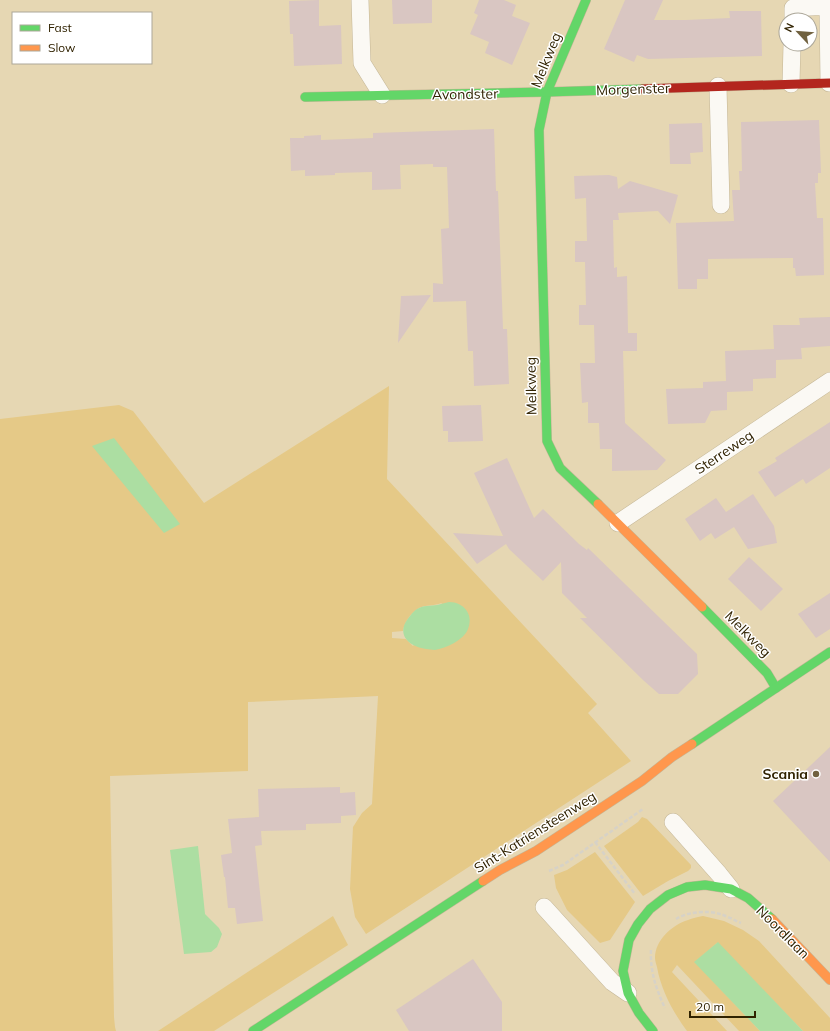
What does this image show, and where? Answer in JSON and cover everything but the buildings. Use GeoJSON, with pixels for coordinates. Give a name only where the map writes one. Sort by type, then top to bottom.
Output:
{"type":"FeatureCollection","features":[{"type":"Feature","properties":{"kind":"street"},"geometry":{"type":"LineString","coordinates":[[360,0],[362,62],[382,95]]}},
{"type":"Feature","properties":{"kind":"street","name":"Melkweg"},"geometry":{"type":"LineString","coordinates":[[586,0],[547,92],[539,130],[547,442],[560,468],[618,523],[767,674],[776,688]]}},
{"type":"Feature","properties":{"kind":"street","name":"Morgenster"},"geometry":{"type":"LineString","coordinates":[[547,92],[830,83],[828,6],[793,8],[793,12]]}},
{"type":"Feature","properties":{"kind":"street"},"geometry":{"type":"LineString","coordinates":[[791,84],[792,52]]}},
{"type":"Feature","properties":{"kind":"street"},"geometry":{"type":"LineString","coordinates":[[718,86],[721,205]]}},
{"type":"Feature","properties":{"kind":"street","name":"Avondster"},"geometry":{"type":"LineString","coordinates":[[305,97],[547,92]]}},
{"type":"Feature","properties":{"kind":"street","name":"Sterreweg"},"geometry":{"type":"LineString","coordinates":[[618,523],[830,381]]}},
{"type":"Feature","properties":{"kind":"street","name":"Sint-Katriensteenweg"},"geometry":{"type":"LineString","coordinates":[[253,1031],[487,878],[536,851],[642,781],[672,757],[830,652]]}},
{"type":"Feature","properties":{"kind":"street","name":"Noordlaan"},"geometry":{"type":"LineString","coordinates":[[673,822],[720,874],[731,889]]}},
{"type":"Feature","properties":{"kind":"street","name":"Noordlaan"},"geometry":{"type":"LineString","coordinates":[[653,1031],[639,1013],[628,993],[623,971],[626,952],[629,940],[635,929],[648,912],[668,895],[687,887],[705,885],[731,889],[748,898],[766,913],[830,980]]}},
{"type":"Feature","properties":{"kind":"street","name":"Noordlaan"},"geometry":{"type":"LineString","coordinates":[[544,907],[612,982],[628,993]]}},
{"type":"Feature","properties":{"kind":"path"},"geometry":{"type":"LineString","coordinates":[[595,842],[648,912]]}},
{"type":"Feature","properties":{"kind":"path"},"geometry":{"type":"LineString","coordinates":[[672,922],[679,917],[688,914],[705,912],[719,913],[741,923]]}},
{"type":"Feature","properties":{"kind":"path"},"geometry":{"type":"LineString","coordinates":[[651,949],[650,961],[652,973],[668,1013]]}},
{"type":"Feature","properties":{"kind":"shaded area"},"geometry":{"type":"Polygon","coordinates":[[[389,386],[387,479],[597,704],[588,713],[631,761],[366,934],[355,917],[350,889],[353,827],[362,813],[372,804],[378,696],[248,702],[248,771],[110,776],[114,1017],[116,1031],[0,1031],[0,419],[119,405],[133,411],[204,503],[389,386]],[[442,603],[417,609],[408,619],[403,631],[392,632],[392,638],[406,639],[413,646],[442,603]]]}},
{"type":"Feature","properties":{"kind":"shaded area"},"geometry":{"type":"Polygon","coordinates":[[[114,438],[180,524],[164,533],[92,446],[114,438]]]}},
{"type":"Feature","properties":{"kind":"shaded area"},"geometry":{"type":"Polygon","coordinates":[[[449,602],[459,604],[469,614],[470,624],[463,637],[449,645],[435,650],[413,645],[405,638],[403,633],[404,628],[413,612],[422,607],[449,602]]]}},
{"type":"Feature","properties":{"kind":"shaded area"},"geometry":{"type":"Polygon","coordinates":[[[642,817],[647,819],[691,865],[691,868],[688,871],[643,896],[604,846],[638,822],[642,817]]]}},
{"type":"Feature","properties":{"kind":"shaded area"},"geometry":{"type":"Polygon","coordinates":[[[198,846],[205,914],[219,928],[222,934],[217,947],[211,952],[184,954],[170,850],[198,846]]]}},
{"type":"Feature","properties":{"kind":"shaded area"},"geometry":{"type":"Polygon","coordinates":[[[595,852],[635,902],[610,940],[600,943],[567,910],[556,888],[554,875],[567,870],[595,852]]]}},
{"type":"Feature","properties":{"kind":"shaded area"},"geometry":{"type":"Polygon","coordinates":[[[333,916],[348,945],[214,1031],[158,1031],[333,916]]]}},
{"type":"Feature","properties":{"kind":"shaded area"},"geometry":{"type":"Polygon","coordinates":[[[703,916],[724,921],[743,930],[759,941],[830,1018],[830,1031],[803,1031],[717,943],[695,962],[760,1031],[739,1031],[677,965],[672,972],[727,1031],[687,1031],[672,1008],[661,984],[655,958],[661,939],[671,929],[682,922],[703,916]]]}},
{"type":"Feature","properties":{"kind":"shaded area"},"geometry":{"type":"Polygon","coordinates":[[[718,942],[803,1031],[760,1031],[694,962],[718,942]]]}},
{"type":"Feature","properties":{"kind":"traffic: fast"},"geometry":{"type":"LineString","coordinates":[[586,0],[547,92],[539,130],[547,441],[560,468],[598,504]]}},
{"type":"Feature","properties":{"kind":"traffic: fast"},"geometry":{"type":"LineString","coordinates":[[305,97],[642,89]]}},
{"type":"Feature","properties":{"kind":"traffic: fast"},"geometry":{"type":"LineString","coordinates":[[702,607],[767,673],[776,688]]}},
{"type":"Feature","properties":{"kind":"traffic: fast"},"geometry":{"type":"LineString","coordinates":[[692,744],[830,652]]}},
{"type":"Feature","properties":{"kind":"traffic: fast"},"geometry":{"type":"LineString","coordinates":[[253,1031],[483,881]]}},
{"type":"Feature","properties":{"kind":"traffic: fast"},"geometry":{"type":"LineString","coordinates":[[653,1031],[639,1013],[628,993],[623,971],[629,940],[638,924],[650,909],[668,895],[687,887],[705,885],[731,889],[748,898],[772,919]]}},
{"type":"Feature","properties":{"kind":"traffic: slow"},"geometry":{"type":"LineString","coordinates":[[598,504],[702,607]]}},
{"type":"Feature","properties":{"kind":"traffic: slow"},"geometry":{"type":"LineString","coordinates":[[483,881],[536,851],[642,781],[672,757],[692,744]]}},
{"type":"Feature","properties":{"kind":"traffic: slow"},"geometry":{"type":"LineString","coordinates":[[772,919],[830,980]]}},
{"type":"Feature","properties":{"kind":"traffic: jam"},"geometry":{"type":"LineString","coordinates":[[642,89],[830,83]]}},
{"type":"Feature","properties":{"kind":"place","name":"Scania"},"geometry":{"type":"Point","coordinates":[816,774]}}]}
